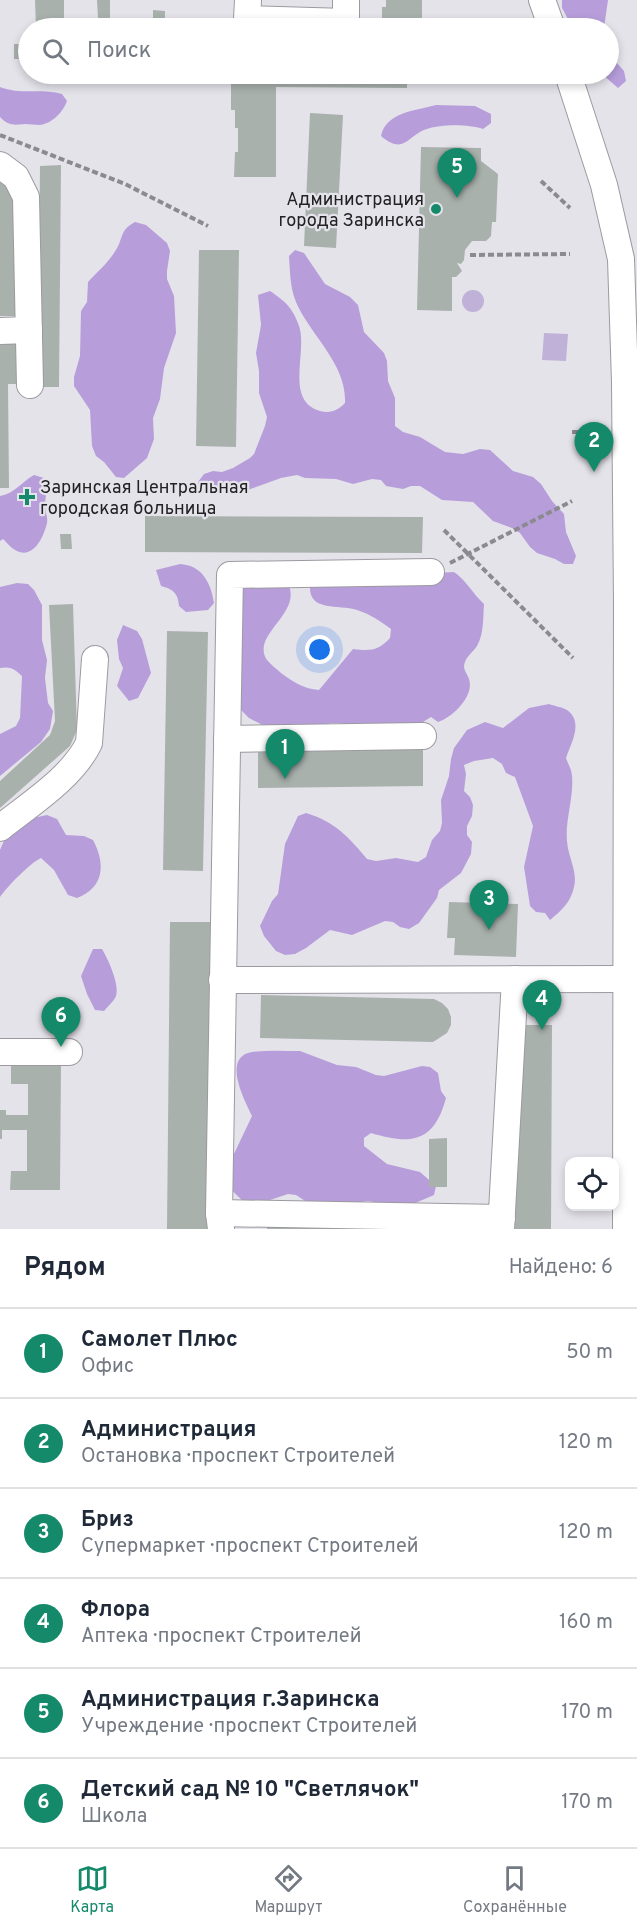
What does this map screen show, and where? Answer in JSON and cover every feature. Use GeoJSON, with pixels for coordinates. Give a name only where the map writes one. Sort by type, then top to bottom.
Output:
{"type":"FeatureCollection","features":[{"type":"Feature","properties":{"kind":"street"},"geometry":{"type":"LineString","coordinates":[[247,18],[248,0]]}},
{"type":"Feature","properties":{"kind":"street"},"geometry":{"type":"LineString","coordinates":[[346,0],[346,18]]}},
{"type":"Feature","properties":{"kind":"street"},"geometry":{"type":"LineString","coordinates":[[542,0],[548,18]]}},
{"type":"Feature","properties":{"kind":"street"},"geometry":{"type":"LineString","coordinates":[[571,84],[629,259],[625,382],[632,602],[627,1229]]}},
{"type":"Feature","properties":{"kind":"street"},"geometry":{"type":"LineString","coordinates":[[0,165],[16,177],[26,197],[30,385]]}},
{"type":"Feature","properties":{"kind":"street"},"geometry":{"type":"LineString","coordinates":[[0,331],[29,330]]}},
{"type":"Feature","properties":{"kind":"street"},"geometry":{"type":"LineString","coordinates":[[431,572],[230,575],[220,1221],[501,1223],[514,980]]}},
{"type":"Feature","properties":{"kind":"street"},"geometry":{"type":"LineString","coordinates":[[0,828],[72,769],[83,754],[89,743],[95,659]]}},
{"type":"Feature","properties":{"kind":"street"},"geometry":{"type":"LineString","coordinates":[[226,740],[423,736]]}},
{"type":"Feature","properties":{"kind":"street"},"geometry":{"type":"LineString","coordinates":[[222,980],[514,980],[630,993]]}},
{"type":"Feature","properties":{"kind":"street"},"geometry":{"type":"LineString","coordinates":[[0,1052],[69,1052]]}},
{"type":"Feature","properties":{"kind":"path"},"geometry":{"type":"LineString","coordinates":[[0,135],[125,184],[208,226]]}},
{"type":"Feature","properties":{"kind":"path"},"geometry":{"type":"LineString","coordinates":[[541,181],[570,208]]}},
{"type":"Feature","properties":{"kind":"path"},"geometry":{"type":"LineString","coordinates":[[470,255],[570,254]]}},
{"type":"Feature","properties":{"kind":"path"},"geometry":{"type":"LineString","coordinates":[[431,572],[572,501]]}},
{"type":"Feature","properties":{"kind":"path"},"geometry":{"type":"LineString","coordinates":[[444,530],[573,658]]}},
{"type":"Feature","properties":{"kind":"shaded area"},"geometry":{"type":"Polygon","coordinates":[[[562,0],[608,0],[605,18],[568,18],[562,8],[562,0]]]}},
{"type":"Feature","properties":{"kind":"shaded area"},"geometry":{"type":"Polygon","coordinates":[[[619,65],[624,71],[626,81],[618,88],[613,84],[619,84],[619,65]]]}},
{"type":"Feature","properties":{"kind":"shaded area"},"geometry":{"type":"Polygon","coordinates":[[[0,87],[15,91],[54,92],[62,94],[67,101],[53,120],[44,124],[11,124],[0,117],[0,87]]]}},
{"type":"Feature","properties":{"kind":"shaded area"},"geometry":{"type":"Polygon","coordinates":[[[436,105],[475,106],[491,114],[491,123],[483,129],[463,125],[433,127],[401,144],[389,142],[381,136],[384,128],[395,117],[436,105]]]}},
{"type":"Feature","properties":{"kind":"shaded area"},"geometry":{"type":"Polygon","coordinates":[[[135,222],[146,225],[167,243],[170,251],[167,279],[174,296],[176,333],[164,368],[160,399],[153,418],[154,439],[147,458],[124,478],[116,477],[96,456],[92,446],[90,410],[74,386],[74,377],[80,356],[81,311],[87,302],[88,282],[105,265],[126,229],[135,222]]]}},
{"type":"Feature","properties":{"kind":"shaded area"},"geometry":{"type":"Polygon","coordinates":[[[295,250],[304,253],[325,284],[350,297],[358,305],[364,332],[384,353],[387,361],[388,381],[395,398],[395,426],[445,452],[463,454],[480,449],[490,450],[513,471],[533,477],[564,514],[566,532],[576,556],[573,564],[564,564],[537,553],[520,533],[493,521],[473,502],[442,500],[420,486],[403,489],[386,486],[381,480],[372,479],[353,484],[336,479],[305,478],[297,475],[281,478],[245,491],[207,494],[199,491],[198,482],[204,474],[213,471],[222,472],[250,458],[254,454],[265,426],[267,417],[259,393],[256,353],[261,325],[258,295],[270,291],[288,306],[297,320],[301,337],[300,386],[303,397],[309,405],[320,411],[331,412],[345,403],[340,375],[294,297],[289,256],[295,250]]]}},
{"type":"Feature","properties":{"kind":"shaded area"},"geometry":{"type":"Polygon","coordinates":[[[473,290],[481,293],[484,301],[481,309],[473,312],[465,309],[462,301],[465,293],[473,290]]]}},
{"type":"Feature","properties":{"kind":"shaded area"},"geometry":{"type":"Polygon","coordinates":[[[544,333],[568,334],[566,361],[542,360],[544,333]]]}},
{"type":"Feature","properties":{"kind":"shaded area"},"geometry":{"type":"Polygon","coordinates":[[[34,475],[44,478],[47,485],[45,505],[47,523],[37,545],[23,553],[13,549],[3,539],[0,541],[0,496],[13,491],[34,475]]]}},
{"type":"Feature","properties":{"kind":"shaded area"},"geometry":{"type":"Polygon","coordinates":[[[180,564],[194,568],[208,582],[214,603],[208,610],[186,612],[179,606],[174,592],[161,586],[156,570],[180,564]]]}},
{"type":"Feature","properties":{"kind":"shaded area"},"geometry":{"type":"Polygon","coordinates":[[[454,572],[484,604],[483,626],[477,646],[464,664],[469,679],[469,692],[456,711],[444,720],[438,722],[431,717],[407,732],[376,723],[356,727],[331,723],[312,728],[272,730],[249,718],[241,710],[238,701],[236,595],[250,578],[281,573],[286,581],[290,589],[290,599],[282,617],[269,634],[264,651],[267,660],[285,676],[304,687],[319,690],[353,649],[378,648],[390,638],[391,629],[362,612],[317,602],[312,598],[310,591],[311,580],[454,572]]]}},
{"type":"Feature","properties":{"kind":"shaded area"},"geometry":{"type":"Polygon","coordinates":[[[17,583],[28,584],[42,605],[42,640],[47,660],[45,678],[48,703],[53,711],[50,729],[41,742],[0,776],[0,734],[16,726],[20,718],[22,676],[7,667],[0,668],[0,587],[17,583]]]}},
{"type":"Feature","properties":{"kind":"shaded area"},"geometry":{"type":"Polygon","coordinates":[[[123,625],[137,631],[142,639],[151,673],[138,698],[129,701],[117,686],[123,668],[119,659],[117,640],[123,625]]]}},
{"type":"Feature","properties":{"kind":"shaded area"},"geometry":{"type":"Polygon","coordinates":[[[549,704],[567,710],[575,720],[575,733],[566,758],[572,784],[567,841],[575,881],[571,897],[558,913],[550,920],[545,913],[536,912],[530,906],[524,867],[533,826],[515,777],[506,773],[502,764],[493,758],[464,765],[466,774],[464,791],[470,797],[473,805],[472,816],[467,826],[467,835],[472,842],[471,854],[461,873],[439,890],[437,898],[419,923],[409,929],[385,921],[352,935],[330,930],[295,954],[285,955],[276,951],[264,936],[260,926],[278,894],[285,844],[298,816],[306,813],[333,825],[367,859],[376,861],[396,858],[418,862],[426,857],[432,840],[440,831],[441,800],[449,776],[451,759],[454,748],[467,730],[485,722],[503,728],[529,708],[549,704]]]}},
{"type":"Feature","properties":{"kind":"shaded area"},"geometry":{"type":"Polygon","coordinates":[[[47,815],[57,819],[66,835],[84,836],[93,840],[101,866],[97,882],[86,894],[77,898],[68,895],[54,870],[41,858],[19,876],[0,897],[0,850],[6,836],[33,818],[47,815]]]}},
{"type":"Feature","properties":{"kind":"shaded area"},"geometry":{"type":"Polygon","coordinates":[[[93,949],[102,949],[115,979],[116,996],[104,1011],[95,1010],[81,976],[93,949]]]}},
{"type":"Feature","properties":{"kind":"shaded area"},"geometry":{"type":"Polygon","coordinates":[[[300,1051],[337,1065],[356,1067],[376,1075],[384,1076],[422,1066],[430,1067],[438,1073],[441,1091],[446,1098],[441,1113],[428,1132],[409,1139],[371,1133],[364,1138],[364,1146],[387,1164],[420,1172],[436,1186],[434,1195],[406,1207],[368,1201],[325,1207],[313,1206],[296,1195],[288,1194],[258,1204],[246,1204],[219,1178],[232,1158],[252,1116],[238,1080],[238,1062],[243,1056],[252,1052],[300,1051]]]}},
{"type":"Feature","properties":{"kind":"building"},"geometry":{"type":"Polygon","coordinates":[[[35,0],[64,0],[64,18],[36,18],[35,0]]]}},
{"type":"Feature","properties":{"kind":"building"},"geometry":{"type":"Polygon","coordinates":[[[97,0],[110,0],[110,18],[98,18],[97,0]]]}},
{"type":"Feature","properties":{"kind":"building"},"geometry":{"type":"Polygon","coordinates":[[[386,0],[422,0],[422,18],[382,18],[382,7],[386,7],[386,0]]]}},
{"type":"Feature","properties":{"kind":"building"},"geometry":{"type":"Polygon","coordinates":[[[153,10],[165,11],[165,18],[153,18],[153,10]]]}},
{"type":"Feature","properties":{"kind":"building"},"geometry":{"type":"Polygon","coordinates":[[[14,44],[18,44],[18,59],[14,59],[14,44]]]}},
{"type":"Feature","properties":{"kind":"building"},"geometry":{"type":"Polygon","coordinates":[[[231,84],[407,84],[407,88],[276,87],[276,177],[234,177],[235,152],[238,152],[238,128],[235,128],[235,110],[231,110],[231,84]]]}},
{"type":"Feature","properties":{"kind":"building"},"geometry":{"type":"Polygon","coordinates":[[[310,113],[343,115],[336,248],[304,246],[310,113]]]}},
{"type":"Feature","properties":{"kind":"building"},"geometry":{"type":"Polygon","coordinates":[[[421,147],[481,148],[481,161],[498,174],[496,222],[492,222],[491,236],[486,241],[472,241],[465,250],[464,260],[461,264],[457,263],[462,271],[456,277],[452,277],[452,311],[417,310],[421,147]]]}},
{"type":"Feature","properties":{"kind":"building"},"geometry":{"type":"Polygon","coordinates":[[[61,165],[59,387],[38,387],[40,166],[61,165]]]}},
{"type":"Feature","properties":{"kind":"building"},"geometry":{"type":"Polygon","coordinates":[[[0,182],[9,189],[19,207],[19,316],[0,316],[0,182]]]}},
{"type":"Feature","properties":{"kind":"building"},"geometry":{"type":"Polygon","coordinates":[[[199,250],[239,250],[236,447],[196,446],[199,250]]]}},
{"type":"Feature","properties":{"kind":"building"},"geometry":{"type":"Polygon","coordinates":[[[0,343],[20,343],[21,384],[8,384],[9,488],[0,488],[0,343]]]}},
{"type":"Feature","properties":{"kind":"building"},"geometry":{"type":"Polygon","coordinates":[[[145,516],[423,517],[422,553],[145,552],[145,516]]]}},
{"type":"Feature","properties":{"kind":"building"},"geometry":{"type":"Polygon","coordinates":[[[60,534],[71,534],[72,549],[61,549],[60,534]]]}},
{"type":"Feature","properties":{"kind":"building"},"geometry":{"type":"Polygon","coordinates":[[[73,604],[77,730],[70,746],[0,808],[0,781],[50,735],[55,721],[49,605],[73,604]]]}},
{"type":"Feature","properties":{"kind":"building"},"geometry":{"type":"Polygon","coordinates":[[[167,631],[208,632],[203,871],[163,870],[167,631]]]}},
{"type":"Feature","properties":{"kind":"building"},"geometry":{"type":"Polygon","coordinates":[[[423,748],[423,786],[258,788],[258,750],[423,748]]]}},
{"type":"Feature","properties":{"kind":"building"},"geometry":{"type":"Polygon","coordinates":[[[449,902],[518,904],[516,957],[454,955],[455,938],[447,938],[449,902]]]}},
{"type":"Feature","properties":{"kind":"building"},"geometry":{"type":"Polygon","coordinates":[[[170,922],[213,922],[211,1229],[167,1229],[170,922]]]}},
{"type":"Feature","properties":{"kind":"building"},"geometry":{"type":"Polygon","coordinates":[[[261,995],[434,999],[448,1009],[451,1025],[447,1033],[433,1042],[260,1038],[261,995]]]}},
{"type":"Feature","properties":{"kind":"building"},"geometry":{"type":"Polygon","coordinates":[[[514,1025],[552,1025],[551,1229],[512,1229],[514,1025]]]}},
{"type":"Feature","properties":{"kind":"building"},"geometry":{"type":"Polygon","coordinates":[[[11,1064],[61,1064],[60,1190],[10,1190],[11,1171],[27,1171],[27,1130],[2,1130],[2,1139],[0,1139],[0,1110],[6,1110],[6,1115],[28,1115],[28,1084],[11,1084],[11,1064]]]}},
{"type":"Feature","properties":{"kind":"building"},"geometry":{"type":"Polygon","coordinates":[[[447,1138],[447,1187],[429,1187],[429,1139],[447,1138]]]}},
{"type":"Feature","properties":{"kind":"building"},"geometry":{"type":"Polygon","coordinates":[[[267,1225],[385,1227],[385,1229],[267,1229],[267,1225]]]}},
{"type":"Feature","properties":{"kind":"place","name":"Администрация г.Заринска"},"geometry":{"type":"Point","coordinates":[457,198]}},
{"type":"Feature","properties":{"kind":"place","name":"Администрация города Заринска"},"geometry":{"type":"Point","coordinates":[436,209]}},
{"type":"Feature","properties":{"kind":"place","name":"Администрация"},"geometry":{"type":"Point","coordinates":[594,472]}},
{"type":"Feature","properties":{"kind":"place","name":"Заринская Центральная городская больница"},"geometry":{"type":"Point","coordinates":[27,497]}},
{"type":"Feature","properties":{"kind":"place","name":"Самолет Плюс"},"geometry":{"type":"Point","coordinates":[285,779]}},
{"type":"Feature","properties":{"kind":"place","name":"Бриз"},"geometry":{"type":"Point","coordinates":[489,930]}},
{"type":"Feature","properties":{"kind":"place","name":"Флора"},"geometry":{"type":"Point","coordinates":[542,1030]}},
{"type":"Feature","properties":{"kind":"place","name":"Детский сад № 10 \"Светлячок\""},"geometry":{"type":"Point","coordinates":[61,1047]}}]}
